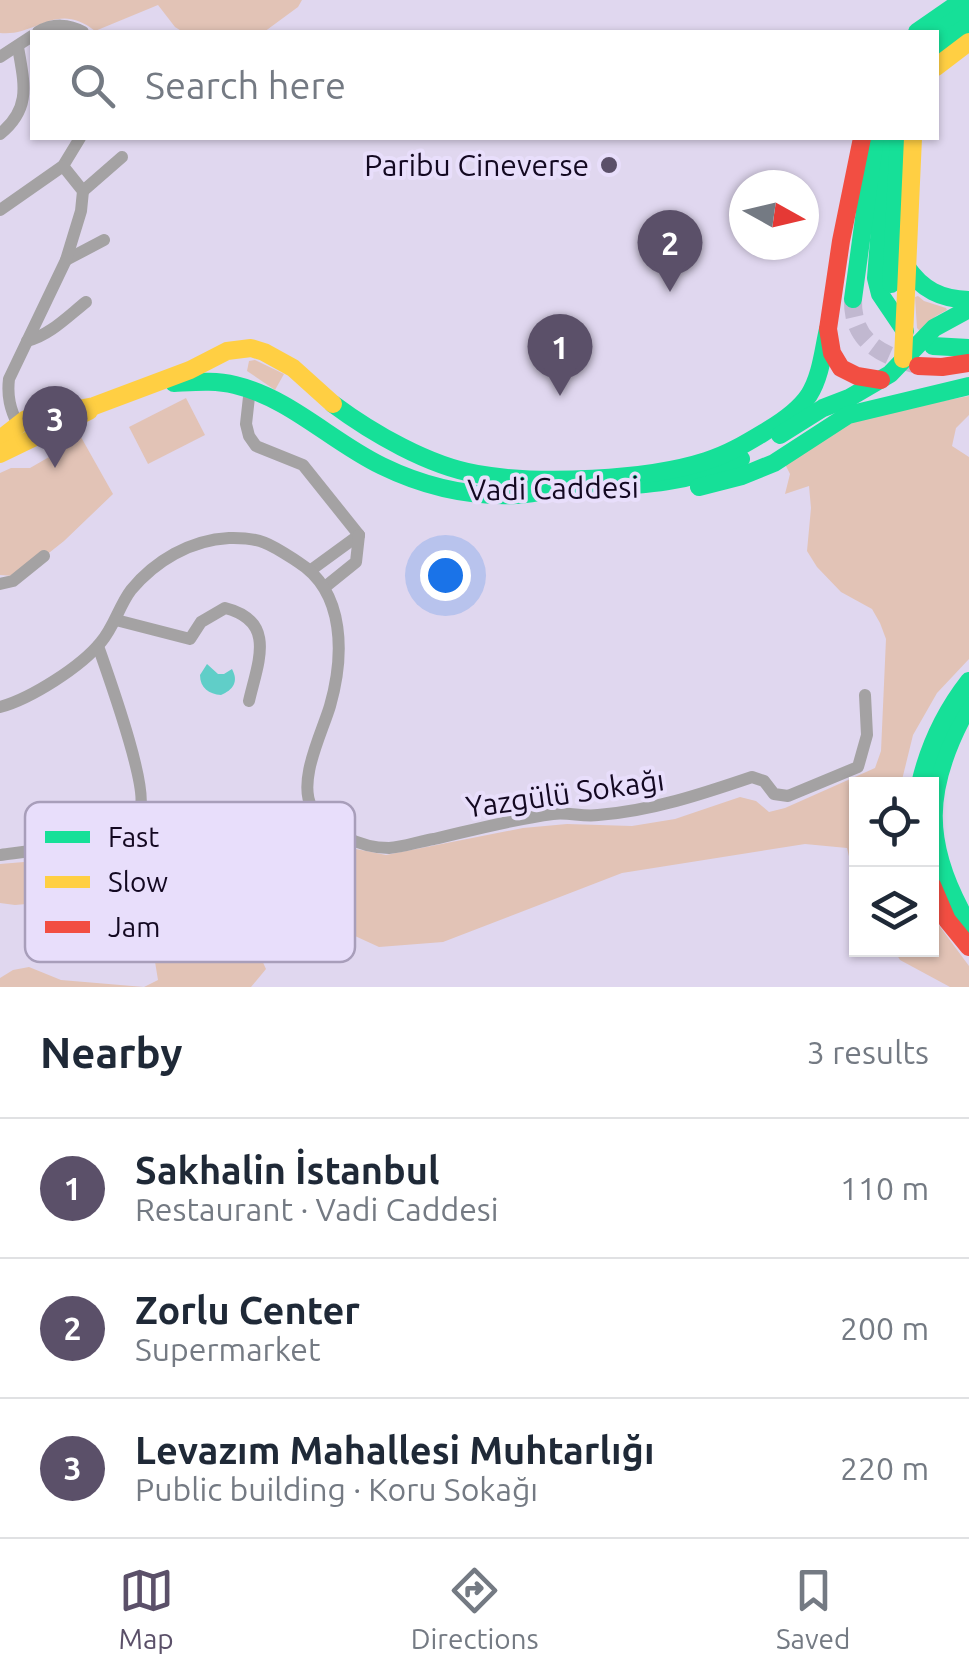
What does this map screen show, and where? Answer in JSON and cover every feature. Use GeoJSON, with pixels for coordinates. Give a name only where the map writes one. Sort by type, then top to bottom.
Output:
{"type":"FeatureCollection","features":[{"type":"Feature","properties":{"kind":"main road"},"geometry":{"type":"LineString","coordinates":[[921,30],[964,0]]}},
{"type":"Feature","properties":{"kind":"main road"},"geometry":{"type":"LineString","coordinates":[[939,31],[969,11]]}},
{"type":"Feature","properties":{"kind":"main road"},"geometry":{"type":"LineString","coordinates":[[939,44],[969,26]]}},
{"type":"Feature","properties":{"kind":"main road"},"geometry":{"type":"LineString","coordinates":[[939,65],[969,42]]}},
{"type":"Feature","properties":{"kind":"main road","name":"Vadi Caddesi"},"geometry":{"type":"LineString","coordinates":[[250,348],[292,368],[364,426],[412,452],[488,476],[573,478],[662,471],[706,461],[738,448],[779,423],[808,396],[821,367],[846,210],[862,140]]}},
{"type":"Feature","properties":{"kind":"main road"},"geometry":{"type":"LineString","coordinates":[[853,299],[875,140]]}},
{"type":"Feature","properties":{"kind":"main road"},"geometry":{"type":"LineString","coordinates":[[887,140],[876,278],[880,294],[906,332]]}},
{"type":"Feature","properties":{"kind":"main road"},"geometry":{"type":"LineString","coordinates":[[891,284],[899,140]]}},
{"type":"Feature","properties":{"kind":"main road"},"geometry":{"type":"LineString","coordinates":[[911,362],[906,332],[906,266],[912,140]]}},
{"type":"Feature","properties":{"kind":"main road"},"geometry":{"type":"LineString","coordinates":[[906,266],[913,278],[934,295],[969,300]]}},
{"type":"Feature","properties":{"kind":"main road"},"geometry":{"type":"LineString","coordinates":[[659,486],[692,479],[738,461],[813,414],[881,380],[911,362],[934,328],[969,309]]}},
{"type":"Feature","properties":{"kind":"main road"},"geometry":{"type":"LineString","coordinates":[[828,329],[832,357],[838,365],[854,376],[881,380]]}},
{"type":"Feature","properties":{"kind":"main road"},"geometry":{"type":"LineString","coordinates":[[933,346],[969,348]]}},
{"type":"Feature","properties":{"kind":"main road"},"geometry":{"type":"LineString","coordinates":[[0,454],[22,431],[85,414],[94,406],[218,356],[250,348]]}},
{"type":"Feature","properties":{"kind":"main road"},"geometry":{"type":"LineString","coordinates":[[241,386],[239,364],[250,348]]}},
{"type":"Feature","properties":{"kind":"main road"},"geometry":{"type":"LineString","coordinates":[[218,356],[224,375],[241,386]]}},
{"type":"Feature","properties":{"kind":"main road"},"geometry":{"type":"LineString","coordinates":[[911,362],[942,367],[969,363]]}},
{"type":"Feature","properties":{"kind":"main road"},"geometry":{"type":"LineString","coordinates":[[148,386],[203,380],[241,386]]}},
{"type":"Feature","properties":{"kind":"main road","name":"Vadi Caddesi"},"geometry":{"type":"LineString","coordinates":[[241,386],[292,410],[381,466],[446,488],[516,494],[659,486]]}},
{"type":"Feature","properties":{"kind":"main road"},"geometry":{"type":"LineString","coordinates":[[659,486],[691,488],[742,476],[774,463],[848,415],[969,386]]}},
{"type":"Feature","properties":{"kind":"main road"},"geometry":{"type":"LineString","coordinates":[[922,777],[933,736],[969,681]]}},
{"type":"Feature","properties":{"kind":"main road"},"geometry":{"type":"LineString","coordinates":[[969,705],[939,766],[933,820],[940,868],[950,894],[969,924]]}},
{"type":"Feature","properties":{"kind":"main road"},"geometry":{"type":"LineString","coordinates":[[939,901],[947,920],[969,948]]}},
{"type":"Feature","properties":{"kind":"street"},"geometry":{"type":"LineString","coordinates":[[45,30],[58,25],[79,30]]}},
{"type":"Feature","properties":{"kind":"street"},"geometry":{"type":"LineString","coordinates":[[0,57],[30,38]]}},
{"type":"Feature","properties":{"kind":"street"},"geometry":{"type":"LineString","coordinates":[[0,134],[22,109],[24,90],[18,46]]}},
{"type":"Feature","properties":{"kind":"street"},"geometry":{"type":"LineString","coordinates":[[0,210],[62,166],[79,140]]}},
{"type":"Feature","properties":{"kind":"street"},"geometry":{"type":"LineString","coordinates":[[83,191],[122,157]]}},
{"type":"Feature","properties":{"kind":"street"},"geometry":{"type":"LineString","coordinates":[[22,431],[10,409],[9,379],[66,260],[81,210],[83,191],[62,166]]}},
{"type":"Feature","properties":{"kind":"street"},"geometry":{"type":"LineString","coordinates":[[66,260],[104,240]]}},
{"type":"Feature","properties":{"kind":"street"},"geometry":{"type":"LineString","coordinates":[[27,341],[50,331],[86,302]]}},
{"type":"Feature","properties":{"kind":"street"},"geometry":{"type":"LineString","coordinates":[[241,386],[246,424],[256,446],[304,465],[358,535],[356,562],[325,587]]}},
{"type":"Feature","properties":{"kind":"street"},"geometry":{"type":"LineString","coordinates":[[311,570],[358,535]]}},
{"type":"Feature","properties":{"kind":"street","name":"Yazgülü Sokağı"},"geometry":{"type":"LineString","coordinates":[[0,708],[40,691],[98,646],[130,592],[165,558],[194,545],[226,538],[263,540],[311,570],[325,587],[335,612],[340,650],[331,702],[306,786],[308,802]]}},
{"type":"Feature","properties":{"kind":"street"},"geometry":{"type":"LineString","coordinates":[[0,584],[13,581],[44,556]]}},
{"type":"Feature","properties":{"kind":"street"},"geometry":{"type":"LineString","coordinates":[[116,620],[190,640],[202,622],[225,608],[239,612],[252,620],[261,640],[249,701]]}},
{"type":"Feature","properties":{"kind":"street"},"geometry":{"type":"LineString","coordinates":[[98,646],[139,779],[142,802]]}},
{"type":"Feature","properties":{"kind":"street","name":"Yazgülü Sokağı"},"geometry":{"type":"LineString","coordinates":[[355,841],[390,848],[556,814],[597,816],[678,802],[752,777],[764,781],[774,794],[788,796],[858,767],[867,736],[865,695]]}},
{"type":"Feature","properties":{"kind":"street"},"geometry":{"type":"LineString","coordinates":[[0,855],[25,852]]}},
{"type":"Feature","properties":{"kind":"shaded area"},"geometry":{"type":"Polygon","coordinates":[[[0,0],[302,0],[267,30],[180,30],[158,5],[97,30],[81,22],[58,19],[13,33],[0,33],[0,0]]]}},
{"type":"Feature","properties":{"kind":"shaded area"},"geometry":{"type":"Polygon","coordinates":[[[915,297],[947,310],[920,331],[915,297]]]}},
{"type":"Feature","properties":{"kind":"shaded area"},"geometry":{"type":"Polygon","coordinates":[[[255,360],[284,374],[275,390],[247,371],[249,361],[255,360]]]}},
{"type":"Feature","properties":{"kind":"shaded area"},"geometry":{"type":"Polygon","coordinates":[[[969,396],[969,415],[956,428],[952,446],[969,457],[969,659],[937,693],[913,735],[903,777],[855,777],[875,768],[881,751],[886,639],[872,609],[841,592],[807,551],[809,486],[785,494],[790,474],[785,464],[850,419],[969,396]]]}},
{"type":"Feature","properties":{"kind":"shaded area"},"geometry":{"type":"Polygon","coordinates":[[[186,398],[205,435],[148,464],[129,427],[186,398]]]}},
{"type":"Feature","properties":{"kind":"shaded area"},"geometry":{"type":"Polygon","coordinates":[[[77,430],[113,494],[40,560],[14,576],[0,575],[0,473],[11,468],[30,468],[63,449],[77,430]]]}},
{"type":"Feature","properties":{"kind":"shaded area"},"geometry":{"type":"Polygon","coordinates":[[[207,664],[218,674],[232,669],[235,682],[229,691],[221,695],[203,687],[200,675],[207,664]]]}},
{"type":"Feature","properties":{"kind":"shaded area"},"geometry":{"type":"Polygon","coordinates":[[[849,780],[849,856],[847,848],[805,844],[622,873],[443,942],[379,947],[355,936],[355,849],[386,855],[523,828],[567,824],[632,826],[675,819],[740,797],[756,801],[769,812],[849,780]]]}},
{"type":"Feature","properties":{"kind":"shaded area"},"geometry":{"type":"Polygon","coordinates":[[[25,862],[25,904],[0,903],[0,864],[25,862]]]}},
{"type":"Feature","properties":{"kind":"shaded area"},"geometry":{"type":"Polygon","coordinates":[[[939,925],[969,966],[969,987],[950,987],[898,957],[939,957],[939,925]]]}},
{"type":"Feature","properties":{"kind":"shaded area"},"geometry":{"type":"Polygon","coordinates":[[[155,962],[263,962],[266,969],[251,987],[144,987],[158,980],[155,962]]]}},
{"type":"Feature","properties":{"kind":"shaded area"},"geometry":{"type":"Polygon","coordinates":[[[29,967],[61,980],[144,987],[0,987],[0,978],[29,967]]]}},
{"type":"Feature","properties":{"kind":"tunnel"},"geometry":{"type":"LineString","coordinates":[[853,299],[862,335],[879,350],[914,364]]}},
{"type":"Feature","properties":{"kind":"traffic: fast"},"geometry":{"type":"LineString","coordinates":[[920,30],[963,0]]}},
{"type":"Feature","properties":{"kind":"traffic: fast"},"geometry":{"type":"LineString","coordinates":[[939,31],[969,11]]}},
{"type":"Feature","properties":{"kind":"traffic: fast"},"geometry":{"type":"LineString","coordinates":[[939,44],[969,26]]}},
{"type":"Feature","properties":{"kind":"traffic: fast"},"geometry":{"type":"LineString","coordinates":[[853,299],[875,140]]}},
{"type":"Feature","properties":{"kind":"traffic: fast"},"geometry":{"type":"LineString","coordinates":[[887,140],[876,278],[880,294],[905,331]]}},
{"type":"Feature","properties":{"kind":"traffic: fast"},"geometry":{"type":"LineString","coordinates":[[891,284],[899,140]]}},
{"type":"Feature","properties":{"kind":"traffic: fast"},"geometry":{"type":"LineString","coordinates":[[906,266],[933,292],[969,300]]}},
{"type":"Feature","properties":{"kind":"traffic: fast"},"geometry":{"type":"LineString","coordinates":[[780,435],[890,374],[934,328],[969,309]]}},
{"type":"Feature","properties":{"kind":"traffic: fast"},"geometry":{"type":"LineString","coordinates":[[333,404],[402,447],[440,464],[477,474],[561,480],[654,473],[723,455],[790,415],[813,388],[828,329]]}},
{"type":"Feature","properties":{"kind":"traffic: fast"},"geometry":{"type":"LineString","coordinates":[[933,346],[969,348]]}},
{"type":"Feature","properties":{"kind":"traffic: fast"},"geometry":{"type":"LineString","coordinates":[[174,383],[220,382],[255,391],[382,466],[464,492],[516,495],[652,483],[695,475],[741,459]]}},
{"type":"Feature","properties":{"kind":"traffic: fast"},"geometry":{"type":"LineString","coordinates":[[699,487],[774,463],[848,415],[969,386]]}},
{"type":"Feature","properties":{"kind":"traffic: fast"},"geometry":{"type":"LineString","coordinates":[[922,777],[939,730],[969,681]]}},
{"type":"Feature","properties":{"kind":"traffic: fast"},"geometry":{"type":"LineString","coordinates":[[969,705],[943,763],[934,815],[942,868],[969,925]]}},
{"type":"Feature","properties":{"kind":"traffic: slow"},"geometry":{"type":"LineString","coordinates":[[939,65],[969,42]]}},
{"type":"Feature","properties":{"kind":"traffic: slow"},"geometry":{"type":"LineString","coordinates":[[903,359],[913,140]]}},
{"type":"Feature","properties":{"kind":"traffic: slow"},"geometry":{"type":"LineString","coordinates":[[0,439],[26,419],[94,406],[190,370],[227,351],[251,348],[293,368],[333,404]]}},
{"type":"Feature","properties":{"kind":"traffic: slow"},"geometry":{"type":"LineString","coordinates":[[0,454],[89,411]]}},
{"type":"Feature","properties":{"kind":"traffic: jam"},"geometry":{"type":"LineString","coordinates":[[862,140],[828,329],[832,353],[841,368],[857,376],[881,380]]}},
{"type":"Feature","properties":{"kind":"traffic: jam"},"geometry":{"type":"LineString","coordinates":[[918,366],[969,363]]}},
{"type":"Feature","properties":{"kind":"traffic: jam"},"geometry":{"type":"LineString","coordinates":[[939,901],[947,920],[969,947]]}},
{"type":"Feature","properties":{"kind":"place","name":"Paribu Cineverse"},"geometry":{"type":"Point","coordinates":[609,165]}},
{"type":"Feature","properties":{"kind":"place","name":"Zorlu Center"},"geometry":{"type":"Point","coordinates":[670,292]}},
{"type":"Feature","properties":{"kind":"place","name":"Sakhalin İstanbul"},"geometry":{"type":"Point","coordinates":[560,396]}},
{"type":"Feature","properties":{"kind":"place","name":"Levazım Mahallesi Muhtarlığı"},"geometry":{"type":"Point","coordinates":[55,468]}}]}
